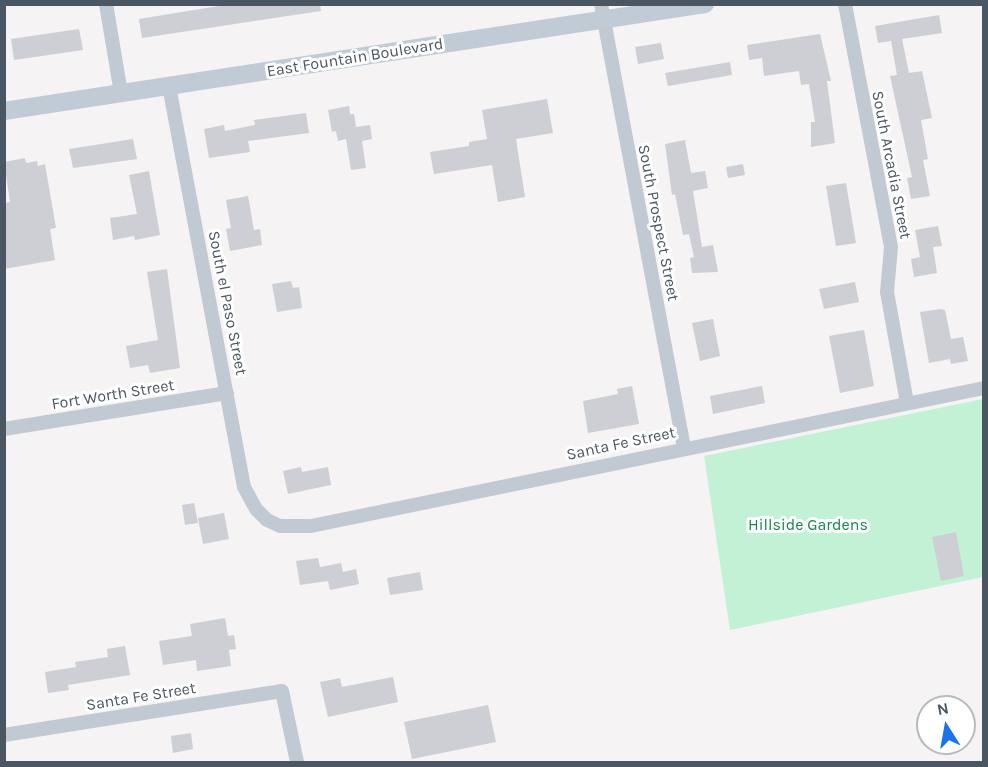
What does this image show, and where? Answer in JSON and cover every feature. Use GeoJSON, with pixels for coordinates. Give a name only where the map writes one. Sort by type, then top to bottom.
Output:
{"type":"FeatureCollection","features":[{"type":"Feature","properties":{"kind":"main road","name":"East Fountain Boulevard"},"geometry":{"type":"LineString","coordinates":[[4,111],[169,86],[602,12],[705,4]]}},
{"type":"Feature","properties":{"kind":"street"},"geometry":{"type":"LineString","coordinates":[[106,4],[121,93]]}},
{"type":"Feature","properties":{"kind":"street","name":"South Arcadia Street"},"geometry":{"type":"LineString","coordinates":[[845,4],[891,247],[887,292],[907,403]]}},
{"type":"Feature","properties":{"kind":"street","name":"South Prospect Street"},"geometry":{"type":"LineString","coordinates":[[602,12],[684,448]]}},
{"type":"Feature","properties":{"kind":"street","name":"South el Paso Street"},"geometry":{"type":"LineString","coordinates":[[169,86],[244,487],[252,504],[267,520]]}},
{"type":"Feature","properties":{"kind":"street","name":"Santa Fe Street"},"geometry":{"type":"LineString","coordinates":[[267,520],[280,526],[311,526],[984,388]]}},
{"type":"Feature","properties":{"kind":"street","name":"Fort Worth Street"},"geometry":{"type":"LineString","coordinates":[[4,429],[227,393]]}},
{"type":"Feature","properties":{"kind":"street","name":"Santa Fe Street"},"geometry":{"type":"LineString","coordinates":[[4,735],[282,691],[297,762]]}},
{"type":"Feature","properties":{"kind":"green space","name":"Hillside Gardens"},"geometry":{"type":"Polygon","coordinates":[[[983,399],[983,577],[730,630],[704,456],[983,399]]]}},
{"type":"Feature","properties":{"kind":"building"},"geometry":{"type":"Polygon","coordinates":[[[231,4],[320,4],[321,11],[142,38],[139,19],[231,4]]]}},
{"type":"Feature","properties":{"kind":"building"},"geometry":{"type":"Polygon","coordinates":[[[939,15],[942,33],[902,39],[909,73],[922,71],[932,118],[921,120],[928,159],[923,160],[930,196],[911,199],[907,178],[912,177],[890,76],[897,75],[891,41],[878,43],[875,26],[939,15]]]}},
{"type":"Feature","properties":{"kind":"building"},"geometry":{"type":"Polygon","coordinates":[[[79,29],[83,50],[14,60],[11,39],[79,29]]]}},
{"type":"Feature","properties":{"kind":"building"},"geometry":{"type":"Polygon","coordinates":[[[820,34],[831,81],[827,81],[835,143],[811,147],[811,122],[815,122],[809,84],[801,85],[799,71],[764,76],[762,58],[749,60],[747,45],[820,34]]]}},
{"type":"Feature","properties":{"kind":"building"},"geometry":{"type":"Polygon","coordinates":[[[661,43],[664,59],[638,64],[635,47],[661,43]]]}},
{"type":"Feature","properties":{"kind":"building"},"geometry":{"type":"Polygon","coordinates":[[[730,62],[732,75],[668,86],[665,73],[730,62]]]}},
{"type":"Feature","properties":{"kind":"building"},"geometry":{"type":"Polygon","coordinates":[[[547,99],[553,133],[516,139],[525,197],[498,202],[492,165],[434,174],[430,152],[469,146],[469,142],[487,139],[482,110],[547,99]]]}},
{"type":"Feature","properties":{"kind":"building"},"geometry":{"type":"Polygon","coordinates":[[[349,106],[350,114],[354,114],[356,127],[370,125],[372,139],[362,141],[366,168],[351,170],[346,139],[338,141],[336,131],[332,132],[328,110],[349,106]]]}},
{"type":"Feature","properties":{"kind":"building"},"geometry":{"type":"Polygon","coordinates":[[[306,113],[309,133],[248,141],[250,152],[209,158],[204,129],[224,125],[225,131],[255,125],[254,120],[306,113]]]}},
{"type":"Feature","properties":{"kind":"building"},"geometry":{"type":"Polygon","coordinates":[[[133,139],[137,159],[73,168],[69,149],[133,139]]]}},
{"type":"Feature","properties":{"kind":"building"},"geometry":{"type":"Polygon","coordinates":[[[685,140],[691,173],[705,171],[708,188],[693,191],[702,247],[713,245],[718,272],[692,273],[690,258],[694,257],[689,234],[683,235],[675,194],[672,195],[665,144],[685,140]]]}},
{"type":"Feature","properties":{"kind":"building"},"geometry":{"type":"Polygon","coordinates":[[[25,158],[26,163],[37,161],[38,166],[45,164],[56,228],[50,229],[55,260],[4,269],[4,203],[10,202],[4,162],[25,158]]]}},
{"type":"Feature","properties":{"kind":"building"},"geometry":{"type":"Polygon","coordinates":[[[743,164],[745,175],[728,178],[726,167],[743,164]]]}},
{"type":"Feature","properties":{"kind":"building"},"geometry":{"type":"Polygon","coordinates":[[[149,171],[160,235],[135,240],[134,236],[113,240],[110,218],[137,214],[129,175],[149,171]]]}},
{"type":"Feature","properties":{"kind":"building"},"geometry":{"type":"Polygon","coordinates":[[[846,183],[856,243],[836,246],[826,186],[846,183]]]}},
{"type":"Feature","properties":{"kind":"building"},"geometry":{"type":"Polygon","coordinates":[[[248,196],[254,230],[260,229],[262,245],[230,251],[226,229],[231,228],[226,200],[248,196]]]}},
{"type":"Feature","properties":{"kind":"building"},"geometry":{"type":"Polygon","coordinates":[[[938,226],[942,246],[933,247],[937,273],[914,277],[911,259],[920,257],[915,230],[938,226]]]}},
{"type":"Feature","properties":{"kind":"building"},"geometry":{"type":"Polygon","coordinates":[[[167,269],[180,368],[150,373],[148,365],[130,368],[126,346],[158,340],[147,272],[167,269]]]}},
{"type":"Feature","properties":{"kind":"building"},"geometry":{"type":"Polygon","coordinates":[[[291,281],[293,288],[299,287],[302,308],[277,312],[272,284],[291,281]]]}},
{"type":"Feature","properties":{"kind":"building"},"geometry":{"type":"Polygon","coordinates":[[[855,282],[859,302],[824,309],[819,289],[855,282]]]}},
{"type":"Feature","properties":{"kind":"building"},"geometry":{"type":"Polygon","coordinates":[[[945,310],[951,339],[963,337],[968,361],[951,364],[950,359],[929,363],[920,312],[945,310]]]}},
{"type":"Feature","properties":{"kind":"building"},"geometry":{"type":"Polygon","coordinates":[[[713,319],[720,356],[700,361],[692,323],[713,319]]]}},
{"type":"Feature","properties":{"kind":"building"},"geometry":{"type":"Polygon","coordinates":[[[864,330],[874,386],[840,393],[829,336],[864,330]]]}},
{"type":"Feature","properties":{"kind":"building"},"geometry":{"type":"Polygon","coordinates":[[[632,386],[639,424],[588,433],[583,401],[618,394],[617,389],[632,386]]]}},
{"type":"Feature","properties":{"kind":"building"},"geometry":{"type":"Polygon","coordinates":[[[762,386],[765,403],[713,414],[710,396],[762,386]]]}},
{"type":"Feature","properties":{"kind":"building"},"geometry":{"type":"Polygon","coordinates":[[[301,467],[302,472],[328,467],[331,485],[288,494],[283,471],[301,467]]]}},
{"type":"Feature","properties":{"kind":"building"},"geometry":{"type":"Polygon","coordinates":[[[194,503],[198,523],[185,525],[182,505],[194,503]]]}},
{"type":"Feature","properties":{"kind":"building"},"geometry":{"type":"Polygon","coordinates":[[[224,513],[229,539],[203,544],[198,518],[224,513]]]}},
{"type":"Feature","properties":{"kind":"building"},"geometry":{"type":"Polygon","coordinates":[[[956,532],[964,576],[941,581],[932,537],[956,532]]]}},
{"type":"Feature","properties":{"kind":"building"},"geometry":{"type":"Polygon","coordinates":[[[318,558],[320,567],[341,563],[343,572],[356,569],[359,584],[330,590],[328,581],[300,585],[296,561],[318,558]]]}},
{"type":"Feature","properties":{"kind":"building"},"geometry":{"type":"Polygon","coordinates":[[[420,572],[423,590],[390,595],[387,578],[420,572]]]}},
{"type":"Feature","properties":{"kind":"building"},"geometry":{"type":"Polygon","coordinates":[[[225,618],[228,636],[234,635],[236,649],[229,650],[231,666],[197,671],[196,660],[163,665],[159,641],[192,636],[190,624],[225,618]]]}},
{"type":"Feature","properties":{"kind":"building"},"geometry":{"type":"Polygon","coordinates":[[[125,646],[130,675],[68,685],[69,690],[48,693],[45,672],[76,667],[75,662],[108,657],[107,649],[125,646]]]}},
{"type":"Feature","properties":{"kind":"building"},"geometry":{"type":"Polygon","coordinates":[[[393,677],[398,702],[328,717],[320,682],[340,678],[342,687],[393,677]]]}},
{"type":"Feature","properties":{"kind":"building"},"geometry":{"type":"Polygon","coordinates":[[[488,705],[496,742],[412,759],[404,722],[488,705]]]}},
{"type":"Feature","properties":{"kind":"building"},"geometry":{"type":"Polygon","coordinates":[[[191,733],[193,749],[173,753],[171,736],[191,733]]]}}]}
